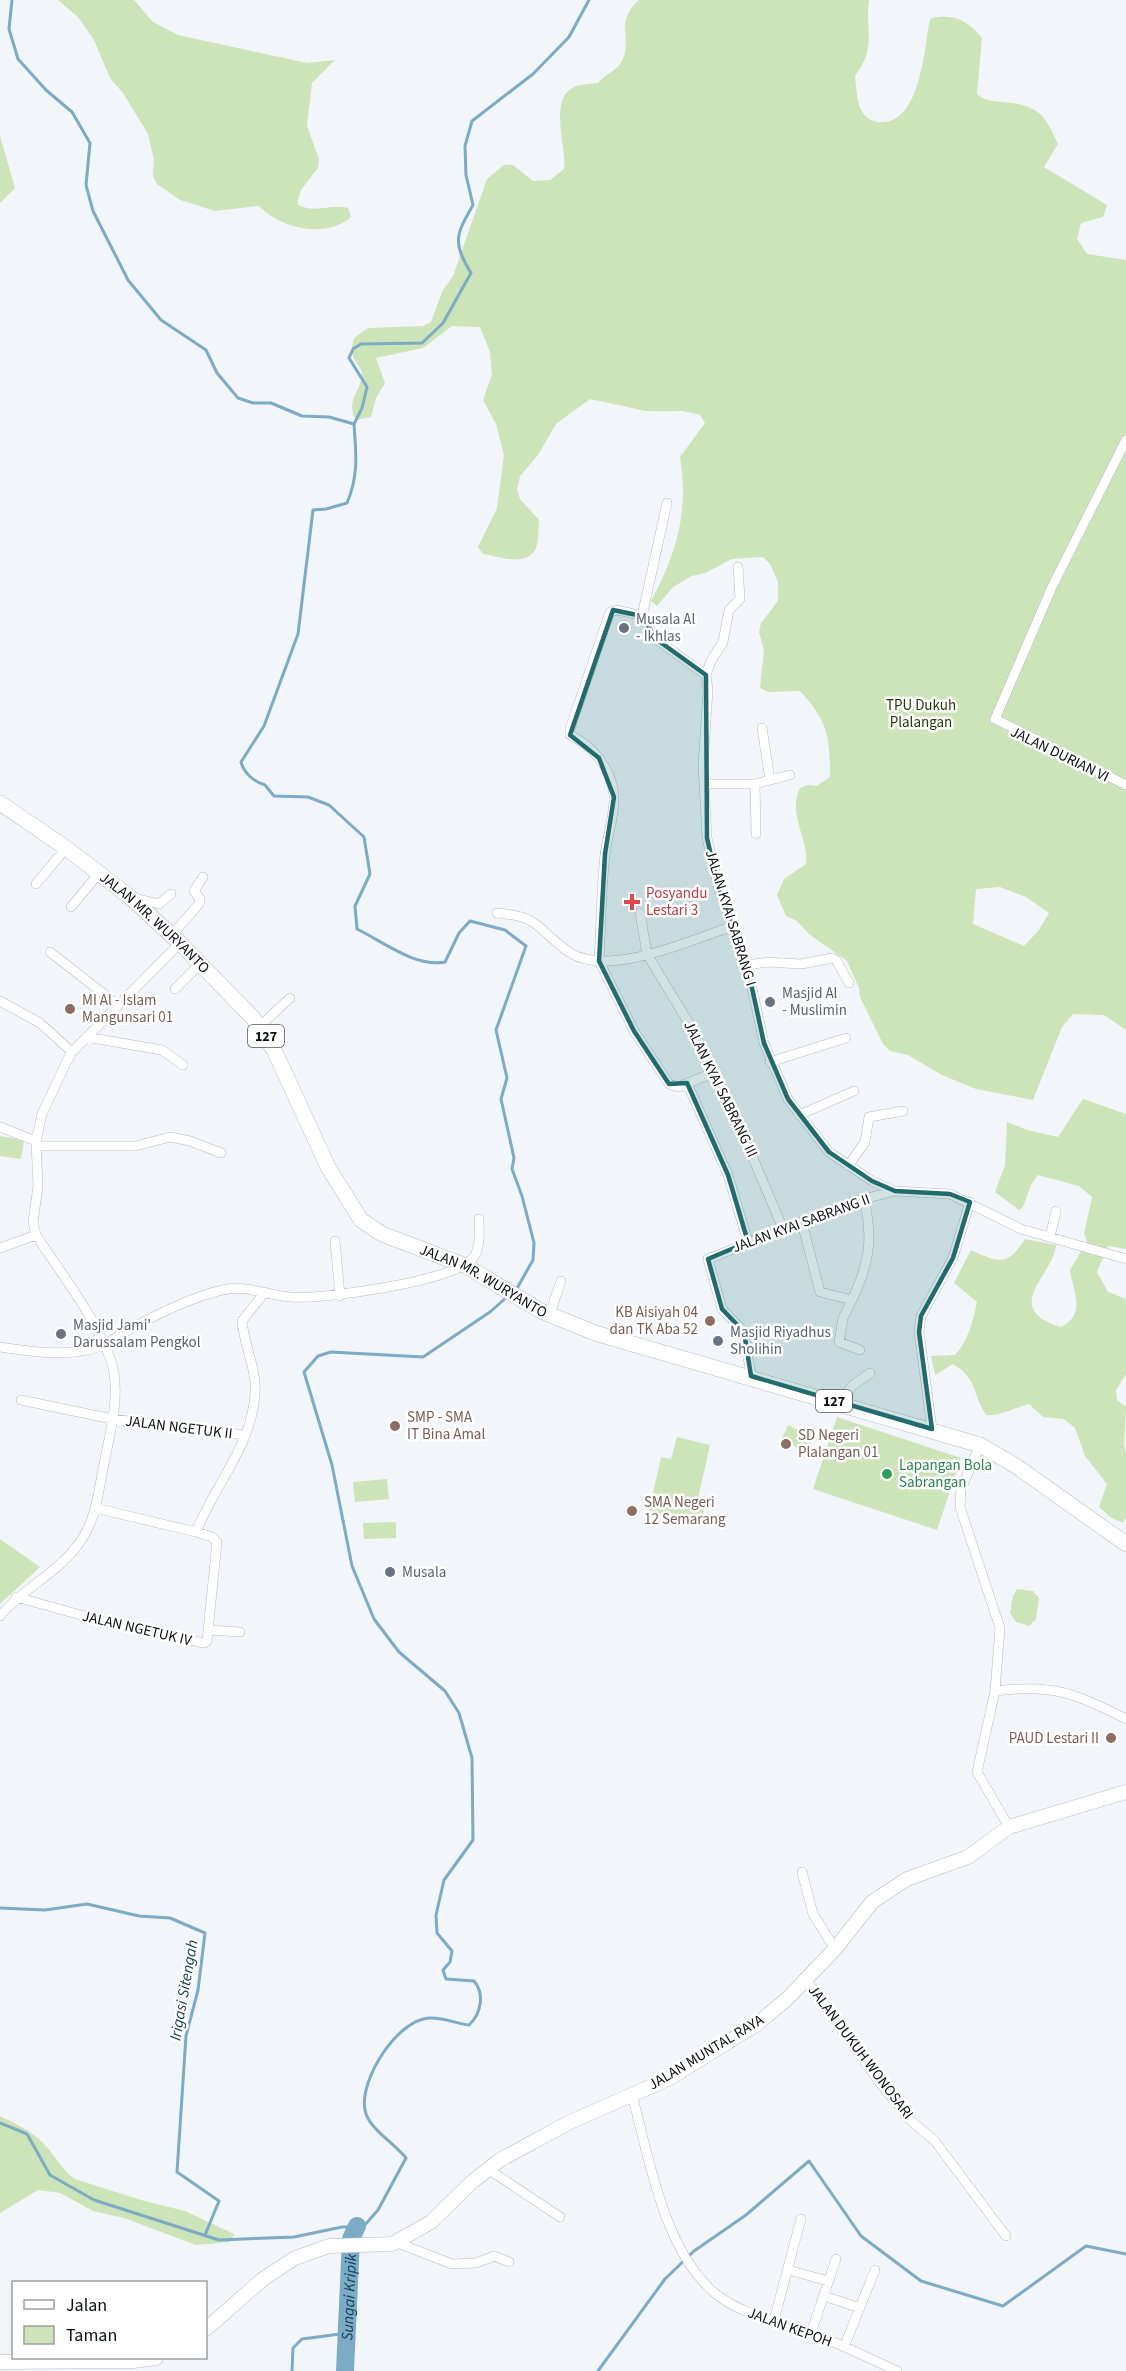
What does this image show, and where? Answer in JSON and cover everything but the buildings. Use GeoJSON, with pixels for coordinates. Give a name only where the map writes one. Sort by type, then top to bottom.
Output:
{"type":"FeatureCollection","features":[{"type":"Feature","properties":{"kind":"main road","name":"JALAN MR. WURYANTO"},"geometry":{"type":"LineString","coordinates":[[0,803],[100,872],[130,897],[201,963],[260,1026],[275,1052],[328,1167],[361,1220],[382,1234],[466,1266],[549,1316],[633,1345],[751,1376],[980,1445],[1016,1466],[1126,1544]]}},
{"type":"Feature","properties":{"kind":"main road","name":"JALAN MUNTAL RAYA"},"geometry":{"type":"LineString","coordinates":[[207,2328],[263,2279],[295,2258],[320,2248],[382,2246],[394,2242],[431,2222],[488,2169],[568,2123],[670,2078],[757,2024],[806,1980],[835,1949],[872,1902],[906,1879],[968,1857],[1009,1827],[1126,1792]]}},
{"type":"Feature","properties":{"kind":"main road"},"geometry":{"type":"LineString","coordinates":[[0,2362],[148,2359]]}},
{"type":"Feature","properties":{"kind":"street","name":"JALAN DURIAN VI"},"geometry":{"type":"LineString","coordinates":[[1126,440],[1052,587],[995,715],[995,722],[1126,785]]}},
{"type":"Feature","properties":{"kind":"street"},"geometry":{"type":"LineString","coordinates":[[667,503],[642,616],[656,639],[706,675]]}},
{"type":"Feature","properties":{"kind":"street","name":"JALAN KYAI SABRANG I"},"geometry":{"type":"LineString","coordinates":[[738,567],[740,599],[727,614],[723,642],[711,661],[706,675],[708,690],[704,784],[707,838],[719,889],[747,965],[770,1062],[799,1116],[829,1152],[872,1181],[895,1191],[950,1194],[1021,1228],[1126,1259]]}},
{"type":"Feature","properties":{"kind":"street"},"geometry":{"type":"LineString","coordinates":[[642,616],[618,610],[610,612],[570,735],[590,747],[599,758],[611,783],[614,796],[605,854],[599,961],[634,1031],[669,1084],[678,1087],[713,1073]]}},
{"type":"Feature","properties":{"kind":"street"},"geometry":{"type":"LineString","coordinates":[[762,728],[770,780]]}},
{"type":"Feature","properties":{"kind":"street"},"geometry":{"type":"LineString","coordinates":[[704,784],[755,784],[790,775]]}},
{"type":"Feature","properties":{"kind":"street"},"geometry":{"type":"LineString","coordinates":[[755,784],[756,834]]}},
{"type":"Feature","properties":{"kind":"street"},"geometry":{"type":"LineString","coordinates":[[36,884],[66,848]]}},
{"type":"Feature","properties":{"kind":"street"},"geometry":{"type":"LineString","coordinates":[[71,907],[100,872]]}},
{"type":"Feature","properties":{"kind":"street"},"geometry":{"type":"LineString","coordinates":[[0,1616],[15,1598],[76,1548],[86,1533],[95,1508],[112,1419],[111,1361],[89,1317],[36,1235],[33,1222],[38,1186],[36,1143],[42,1114],[72,1052],[118,1005],[176,939],[199,904],[200,899],[194,891],[203,877]]}},
{"type":"Feature","properties":{"kind":"street"},"geometry":{"type":"LineString","coordinates":[[130,897],[159,904],[171,894]]}},
{"type":"Feature","properties":{"kind":"street"},"geometry":{"type":"LineString","coordinates":[[497,913],[530,920],[548,938],[575,955],[599,961],[647,954],[732,926]]}},
{"type":"Feature","properties":{"kind":"street"},"geometry":{"type":"LineString","coordinates":[[640,913],[647,954]]}},
{"type":"Feature","properties":{"kind":"street"},"geometry":{"type":"LineString","coordinates":[[50,952],[118,1005]]}},
{"type":"Feature","properties":{"kind":"street","name":"JALAN KYAI SABRANG III"},"geometry":{"type":"LineString","coordinates":[[647,954],[690,1025],[752,1149],[783,1229]]}},
{"type":"Feature","properties":{"kind":"street"},"geometry":{"type":"LineString","coordinates":[[747,965],[767,962],[801,964],[832,957],[849,983]]}},
{"type":"Feature","properties":{"kind":"street"},"geometry":{"type":"LineString","coordinates":[[175,989],[201,963]]}},
{"type":"Feature","properties":{"kind":"street"},"geometry":{"type":"LineString","coordinates":[[260,1026],[290,998]]}},
{"type":"Feature","properties":{"kind":"street"},"geometry":{"type":"LineString","coordinates":[[0,1001],[40,1023],[72,1052]]}},
{"type":"Feature","properties":{"kind":"street"},"geometry":{"type":"LineString","coordinates":[[86,1037],[162,1050],[183,1065]]}},
{"type":"Feature","properties":{"kind":"street"},"geometry":{"type":"LineString","coordinates":[[770,1062],[846,1038]]}},
{"type":"Feature","properties":{"kind":"street"},"geometry":{"type":"LineString","coordinates":[[687,1083],[728,1175],[748,1242]]}},
{"type":"Feature","properties":{"kind":"street"},"geometry":{"type":"LineString","coordinates":[[799,1116],[854,1090]]}},
{"type":"Feature","properties":{"kind":"street"},"geometry":{"type":"LineString","coordinates":[[848,1166],[865,1142],[869,1117],[903,1111]]}},
{"type":"Feature","properties":{"kind":"street"},"geometry":{"type":"LineString","coordinates":[[0,1127],[36,1143],[135,1146],[170,1137],[190,1141],[221,1153]]}},
{"type":"Feature","properties":{"kind":"street","name":"JALAN KYAI SABRANG II"},"geometry":{"type":"LineString","coordinates":[[751,1376],[744,1332],[722,1309],[708,1258],[864,1198],[895,1191]]}},
{"type":"Feature","properties":{"kind":"street"},"geometry":{"type":"LineString","coordinates":[[860,1350],[839,1342],[843,1318],[869,1256],[870,1226],[864,1198]]}},
{"type":"Feature","properties":{"kind":"street"},"geometry":{"type":"LineString","coordinates":[[932,1429],[919,1332],[921,1316],[953,1258],[970,1202]]}},
{"type":"Feature","properties":{"kind":"street"},"geometry":{"type":"LineString","coordinates":[[1050,1237],[1056,1211]]}},
{"type":"Feature","properties":{"kind":"street"},"geometry":{"type":"LineString","coordinates":[[0,1347],[41,1352],[76,1351],[103,1345],[152,1318],[214,1293],[243,1288],[290,1297],[340,1296],[395,1286],[466,1266],[475,1256],[479,1219]]}},
{"type":"Feature","properties":{"kind":"street"},"geometry":{"type":"LineString","coordinates":[[802,1223],[820,1292],[852,1300]]}},
{"type":"Feature","properties":{"kind":"street"},"geometry":{"type":"LineString","coordinates":[[0,1248],[36,1235]]}},
{"type":"Feature","properties":{"kind":"street"},"geometry":{"type":"LineString","coordinates":[[335,1241],[340,1296]]}},
{"type":"Feature","properties":{"kind":"street"},"geometry":{"type":"LineString","coordinates":[[549,1316],[561,1281]]}},
{"type":"Feature","properties":{"kind":"street"},"geometry":{"type":"LineString","coordinates":[[95,1508],[196,1532],[204,1510],[252,1420],[254,1374],[242,1321],[265,1292]]}},
{"type":"Feature","properties":{"kind":"street"},"geometry":{"type":"LineString","coordinates":[[838,1403],[852,1386],[870,1373]]}},
{"type":"Feature","properties":{"kind":"street","name":"JALAN NGETUK II"},"geometry":{"type":"LineString","coordinates":[[21,1400],[112,1419],[245,1435]]}},
{"type":"Feature","properties":{"kind":"street"},"geometry":{"type":"LineString","coordinates":[[980,1445],[961,1490],[960,1507],[1000,1628],[995,1691],[977,1772],[981,1783],[1009,1827]]}},
{"type":"Feature","properties":{"kind":"street","name":"JALAN NGETUK IV"},"geometry":{"type":"LineString","coordinates":[[15,1598],[113,1624],[204,1643],[209,1637],[210,1630],[218,1542],[212,1537],[196,1532]]}},
{"type":"Feature","properties":{"kind":"street"},"geometry":{"type":"LineString","coordinates":[[210,1630],[240,1632]]}},
{"type":"Feature","properties":{"kind":"street"},"geometry":{"type":"LineString","coordinates":[[995,1691],[1036,1688],[1058,1690],[1126,1719]]}},
{"type":"Feature","properties":{"kind":"street"},"geometry":{"type":"LineString","coordinates":[[802,1872],[813,1914],[835,1949]]}},
{"type":"Feature","properties":{"kind":"street","name":"JALAN DUKUH WONOSARI"},"geometry":{"type":"LineString","coordinates":[[806,1980],[881,2084],[910,2120],[934,2140],[1006,2236]]}},
{"type":"Feature","properties":{"kind":"street","name":"JALAN KEPOH"},"geometry":{"type":"LineString","coordinates":[[632,2095],[656,2181],[684,2255],[692,2269],[718,2296],[736,2307],[811,2333],[897,2371]]}},
{"type":"Feature","properties":{"kind":"street"},"geometry":{"type":"LineString","coordinates":[[488,2169],[560,2217]]}},
{"type":"Feature","properties":{"kind":"street"},"geometry":{"type":"LineString","coordinates":[[774,2320],[801,2219]]}},
{"type":"Feature","properties":{"kind":"street"},"geometry":{"type":"LineString","coordinates":[[394,2242],[441,2262],[476,2263],[494,2256],[509,2262]]}},
{"type":"Feature","properties":{"kind":"street"},"geometry":{"type":"LineString","coordinates":[[811,2333],[836,2259]]}},
{"type":"Feature","properties":{"kind":"street"},"geometry":{"type":"LineString","coordinates":[[844,2347],[875,2270]]}},
{"type":"Feature","properties":{"kind":"street"},"geometry":{"type":"LineString","coordinates":[[792,2271],[828,2282]]}},
{"type":"Feature","properties":{"kind":"street"},"geometry":{"type":"LineString","coordinates":[[830,2298],[860,2308]]}},
{"type":"Feature","properties":{"kind":"highlighted area"},"geometry":{"type":"Polygon","coordinates":[[[613,610],[642,616],[656,639],[706,675],[707,838],[719,889],[747,965],[764,1043],[788,1099],[829,1152],[872,1181],[895,1191],[950,1194],[970,1202],[953,1258],[921,1316],[919,1332],[932,1429],[751,1376],[744,1332],[722,1309],[708,1259],[748,1242],[728,1175],[687,1083],[669,1084],[634,1031],[599,961],[605,854],[614,797],[599,758],[570,735],[613,610]]]}},
{"type":"Feature","properties":{"kind":"green space"},"geometry":{"type":"Polygon","coordinates":[[[58,0],[134,0],[153,22],[178,35],[307,63],[335,60],[312,83],[307,126],[319,159],[318,168],[301,190],[297,204],[310,209],[348,208],[351,217],[329,228],[304,228],[279,221],[259,206],[215,211],[180,200],[157,184],[153,176],[154,159],[148,134],[123,93],[110,78],[94,40],[78,17],[58,0]]]}},
{"type":"Feature","properties":{"kind":"green space","name":"TPU Dukuh Plalangan"},"geometry":{"type":"Polygon","coordinates":[[[639,0],[869,0],[868,48],[862,66],[855,76],[861,110],[870,120],[877,122],[892,120],[903,112],[912,99],[918,83],[930,19],[952,17],[959,19],[982,38],[977,94],[989,100],[1025,106],[1039,113],[1049,125],[1058,144],[1044,167],[1107,205],[1103,217],[1081,223],[1077,239],[1087,254],[1126,260],[1126,1030],[1104,1015],[1073,1014],[1062,1027],[1033,1100],[976,1089],[942,1075],[908,1055],[890,1051],[883,1044],[860,997],[859,988],[847,961],[809,934],[797,921],[786,916],[777,895],[784,879],[806,864],[806,854],[797,817],[797,798],[800,788],[808,785],[817,786],[830,777],[830,763],[826,730],[816,711],[800,691],[768,692],[760,688],[764,650],[759,632],[761,623],[778,601],[778,582],[770,564],[763,557],[732,559],[673,587],[657,606],[651,601],[668,566],[679,531],[683,496],[680,457],[705,423],[700,415],[683,411],[646,411],[590,399],[556,424],[538,455],[520,476],[517,490],[520,499],[539,520],[537,545],[532,554],[526,558],[512,559],[483,554],[478,547],[497,508],[504,455],[496,424],[483,400],[492,375],[490,352],[480,327],[452,326],[423,348],[376,358],[385,383],[376,398],[371,417],[356,420],[353,414],[353,403],[362,375],[352,353],[354,338],[368,328],[423,326],[431,322],[443,290],[453,276],[487,179],[504,165],[513,165],[533,181],[550,180],[564,169],[560,124],[562,102],[566,93],[574,87],[598,83],[620,64],[625,53],[627,15],[639,0]],[[1000,887],[976,889],[973,924],[1024,946],[1039,930],[1049,913],[1026,897],[1000,887]]]}},
{"type":"Feature","properties":{"kind":"green space"},"geometry":{"type":"Polygon","coordinates":[[[0,136],[15,188],[0,203],[0,136]]]}},
{"type":"Feature","properties":{"kind":"green space"},"geometry":{"type":"Polygon","coordinates":[[[1083,1099],[1126,1114],[1126,1249],[1108,1246],[1097,1272],[1108,1292],[1126,1299],[1126,1374],[1116,1390],[1117,1400],[1126,1407],[1124,1445],[1126,1517],[1123,1523],[1110,1517],[1099,1507],[1107,1484],[1085,1456],[1075,1428],[1064,1419],[1043,1417],[1029,1404],[1002,1413],[986,1415],[967,1375],[953,1364],[935,1375],[931,1356],[955,1355],[969,1330],[977,1302],[954,1283],[971,1250],[988,1258],[1002,1260],[1013,1254],[1025,1239],[1056,1245],[1053,1256],[1034,1290],[1032,1301],[1034,1310],[1043,1319],[1061,1327],[1074,1316],[1076,1302],[1070,1270],[1087,1241],[1084,1234],[1092,1197],[1079,1186],[1038,1175],[1031,1185],[1023,1207],[1019,1210],[995,1192],[1005,1165],[1007,1122],[1027,1130],[1058,1137],[1083,1099]]]}},
{"type":"Feature","properties":{"kind":"green space"},"geometry":{"type":"Polygon","coordinates":[[[0,1136],[24,1140],[21,1159],[0,1156],[0,1136]]]}},
{"type":"Feature","properties":{"kind":"green space","name":"Lapangan Bola Sabrangan"},"geometry":{"type":"Polygon","coordinates":[[[837,1417],[961,1458],[937,1530],[813,1489],[837,1417]]]}},
{"type":"Feature","properties":{"kind":"green space"},"geometry":{"type":"Polygon","coordinates":[[[788,1425],[814,1438],[807,1452],[781,1440],[788,1425]]]}},
{"type":"Feature","properties":{"kind":"green space"},"geometry":{"type":"Polygon","coordinates":[[[677,1437],[710,1445],[697,1503],[705,1506],[701,1523],[649,1511],[661,1457],[671,1459],[677,1437]]]}},
{"type":"Feature","properties":{"kind":"green space"},"geometry":{"type":"Polygon","coordinates":[[[387,1479],[389,1499],[355,1502],[353,1482],[387,1479]]]}},
{"type":"Feature","properties":{"kind":"green space"},"geometry":{"type":"Polygon","coordinates":[[[396,1522],[396,1538],[364,1539],[363,1523],[396,1522]]]}},
{"type":"Feature","properties":{"kind":"green space"},"geometry":{"type":"Polygon","coordinates":[[[0,1539],[40,1567],[0,1604],[0,1539]]]}},
{"type":"Feature","properties":{"kind":"green space"},"geometry":{"type":"Polygon","coordinates":[[[1017,1589],[1033,1591],[1039,1598],[1036,1619],[1029,1626],[1016,1622],[1010,1613],[1013,1596],[1017,1589]]]}},
{"type":"Feature","properties":{"kind":"green space"},"geometry":{"type":"Polygon","coordinates":[[[0,2116],[39,2139],[66,2172],[75,2179],[185,2211],[234,2234],[230,2242],[196,2245],[124,2218],[93,2211],[60,2193],[38,2190],[0,2213],[0,2116]]]}},
{"type":"Feature","properties":{"kind":"waterway"},"geometry":{"type":"LineString","coordinates":[[12,0],[9,29],[18,59],[46,90],[72,112],[90,143],[86,185],[93,211],[128,280],[161,320],[206,350],[217,373],[238,398],[253,403],[271,403],[302,416],[329,417],[354,424],[356,464],[351,493],[347,503],[313,510],[298,634],[264,726],[241,762],[244,770],[257,782],[265,785],[274,796],[308,797],[329,805],[364,837],[370,874],[355,906],[357,929],[411,957],[434,963],[445,962],[459,933],[470,921],[505,930],[526,946],[496,1030],[507,1078],[501,1099],[514,1158],[512,1169],[522,1196],[534,1243],[533,1260],[516,1290]]}},
{"type":"Feature","properties":{"kind":"waterway"},"geometry":{"type":"LineString","coordinates":[[354,424],[362,408],[367,387],[349,358],[353,349],[361,344],[422,343],[443,323],[471,273],[461,254],[458,239],[473,205],[466,175],[465,146],[472,121],[533,74],[569,37],[589,0]]}},
{"type":"Feature","properties":{"kind":"waterway"},"geometry":{"type":"LineString","coordinates":[[0,2123],[27,2134],[50,2175],[94,2200],[219,2240],[294,2237],[342,2227],[363,2227],[378,2210],[406,2158],[367,2117],[365,2098],[374,2068],[393,2040],[417,2021],[434,2018],[469,2025],[479,2010],[480,1992],[474,1981],[446,1979],[443,1970],[450,1962],[452,1951],[437,1933],[436,1915],[444,1880],[473,1840],[472,1758],[459,1713],[445,1691],[399,1652],[374,1619],[352,1566],[332,1465],[304,1372],[318,1356],[331,1352],[423,1357],[490,1312],[508,1296]]}},
{"type":"Feature","properties":{"kind":"waterway","name":"Irigasi Sitengah"},"geometry":{"type":"LineString","coordinates":[[0,1908],[45,1910],[87,1904],[139,1916],[170,1918],[205,1933],[198,1990],[186,2036],[177,2172],[219,2201],[205,2235]]}},
{"type":"Feature","properties":{"kind":"waterway"},"geometry":{"type":"LineString","coordinates":[[598,2371],[665,2279],[694,2251],[746,2215],[809,2161],[861,2236],[921,2281],[1003,2306],[1086,2246],[1126,2254]]}},
{"type":"Feature","properties":{"kind":"waterway","name":"Sungai Kripik"},"geometry":{"type":"LineString","coordinates":[[345,2371],[351,2239],[357,2226]]}},
{"type":"Feature","properties":{"kind":"waterway"},"geometry":{"type":"LineString","coordinates":[[292,2371],[293,2348],[302,2339],[348,2333]]}},
{"type":"Feature","properties":{"kind":"place","name":"Musala Al - Ikhlas"},"geometry":{"type":"Point","coordinates":[624,628]}},
{"type":"Feature","properties":{"kind":"place","name":"Posyandu Lestari 3"},"geometry":{"type":"Point","coordinates":[632,902]}},
{"type":"Feature","properties":{"kind":"place","name":"Masjid Al - Muslimin"},"geometry":{"type":"Point","coordinates":[770,1002]}},
{"type":"Feature","properties":{"kind":"place","name":"MI Al - Islam Mangunsari 01"},"geometry":{"type":"Point","coordinates":[70,1009]}},
{"type":"Feature","properties":{"kind":"place","name":"KB Aisiyah 04 dan TK Aba 52"},"geometry":{"type":"Point","coordinates":[710,1321]}},
{"type":"Feature","properties":{"kind":"place","name":"Masjid Jami' Darussalam Pengkol"},"geometry":{"type":"Point","coordinates":[61,1334]}},
{"type":"Feature","properties":{"kind":"place","name":"Masjid Riyadhus Sholihin"},"geometry":{"type":"Point","coordinates":[718,1341]}},
{"type":"Feature","properties":{"kind":"place","name":"SMP - SMA IT Bina Amal"},"geometry":{"type":"Point","coordinates":[395,1426]}},
{"type":"Feature","properties":{"kind":"place","name":"SD Negeri Plalangan 01"},"geometry":{"type":"Point","coordinates":[786,1444]}},
{"type":"Feature","properties":{"kind":"place","name":"Lapangan Bola Sabrangan"},"geometry":{"type":"Point","coordinates":[887,1474]}},
{"type":"Feature","properties":{"kind":"place","name":"SMA Negeri 12 Semarang"},"geometry":{"type":"Point","coordinates":[632,1511]}},
{"type":"Feature","properties":{"kind":"place","name":"Musala"},"geometry":{"type":"Point","coordinates":[390,1572]}},
{"type":"Feature","properties":{"kind":"place","name":"PAUD Lestari II"},"geometry":{"type":"Point","coordinates":[1111,1738]}}]}
